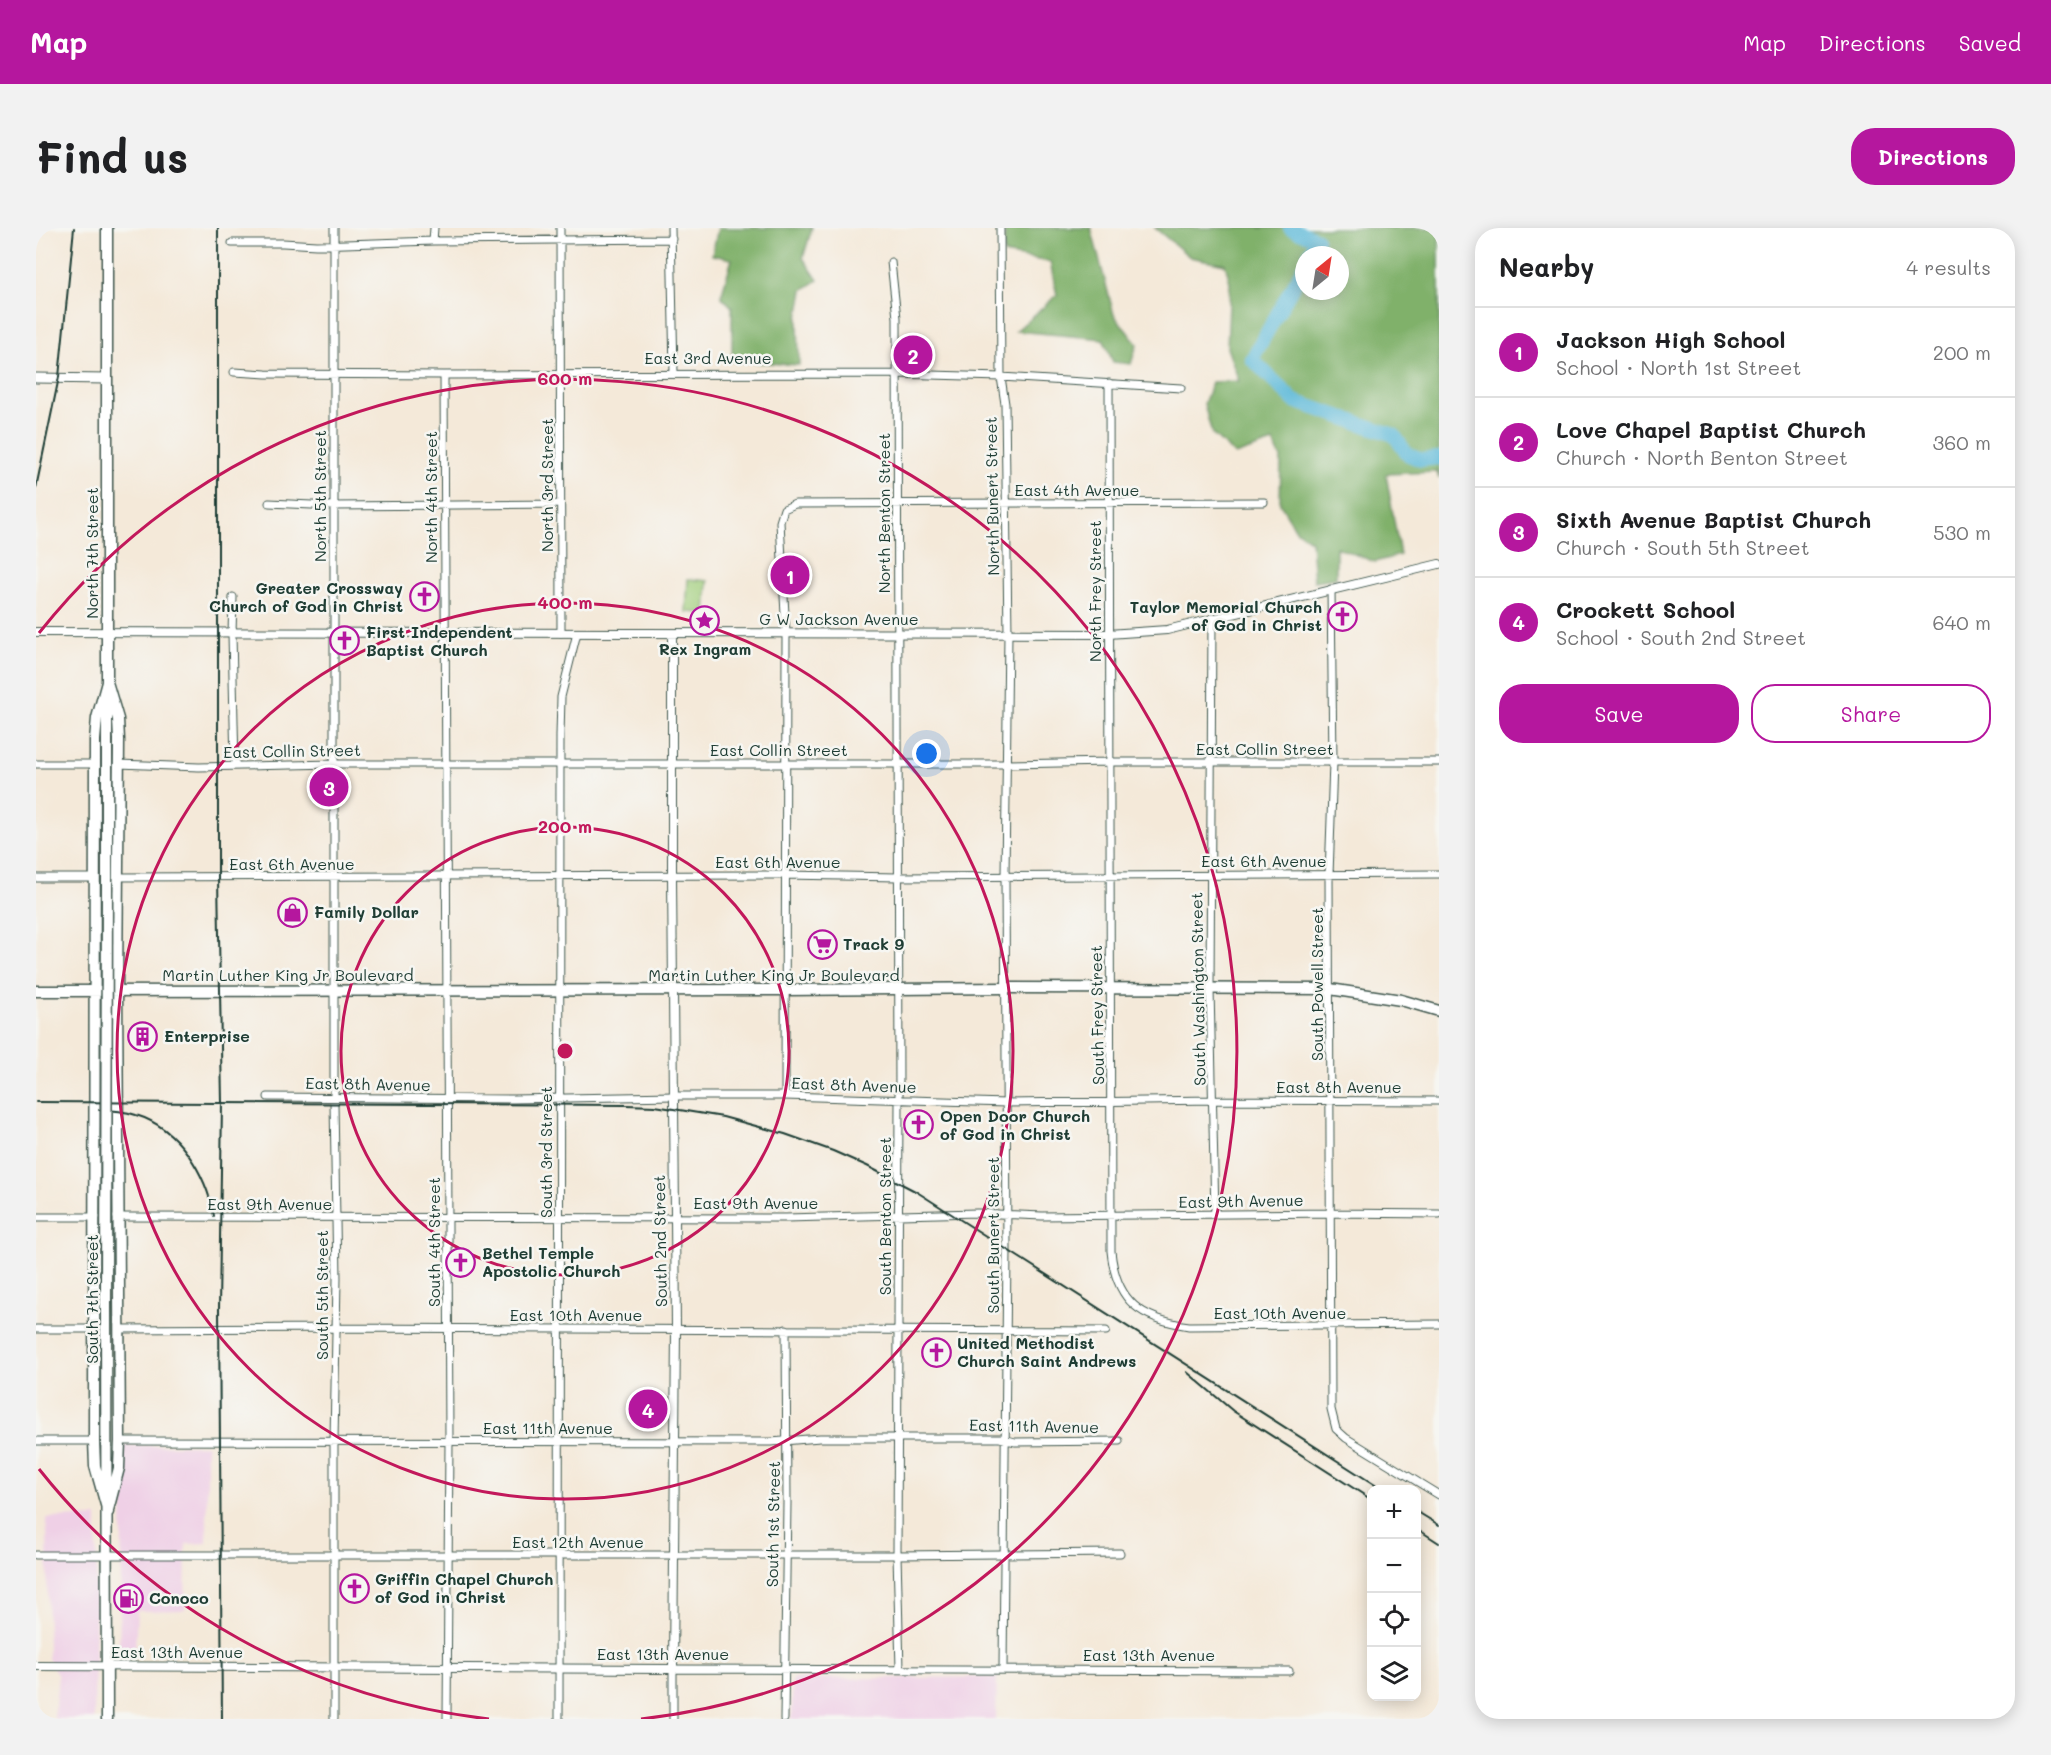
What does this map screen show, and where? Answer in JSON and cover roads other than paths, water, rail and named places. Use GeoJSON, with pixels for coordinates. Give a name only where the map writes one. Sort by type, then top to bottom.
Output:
{"type":"FeatureCollection","features":[{"type":"Feature","properties":{"kind":"main road","name":"North 7th Street"},"geometry":{"type":"LineString","coordinates":[[108,228],[107,682],[112,878]]}},
{"type":"Feature","properties":{"kind":"main road"},"geometry":{"type":"LineString","coordinates":[[36,378],[107,379]]}},
{"type":"Feature","properties":{"kind":"main road"},"geometry":{"type":"LineString","coordinates":[[107,682],[97,718],[95,878],[106,990],[118,1217],[120,1441],[119,1468],[108,1512]]}},
{"type":"Feature","properties":{"kind":"main road"},"geometry":{"type":"LineString","coordinates":[[107,682],[118,719],[118,764],[94,1217],[94,1441],[95,1466],[108,1512]]}},
{"type":"Feature","properties":{"kind":"main road","name":"South 7th Street"},"geometry":{"type":"LineString","coordinates":[[107,1719],[106,1300],[112,878]]}},
{"type":"Feature","properties":{"kind":"main road","name":"Martin Luther King Jr Boulevard"},"geometry":{"type":"LineString","coordinates":[[36,991],[1330,989],[1401,1000],[1439,1011]]}},
{"type":"Feature","properties":{"kind":"street","name":"North 5th Street"},"geometry":{"type":"LineString","coordinates":[[334,228],[334,764]]}},
{"type":"Feature","properties":{"kind":"street"},"geometry":{"type":"LineString","coordinates":[[433,241],[434,228]]}},
{"type":"Feature","properties":{"kind":"street","name":"North 3rd Street"},"geometry":{"type":"LineString","coordinates":[[560,228],[561,633]]}},
{"type":"Feature","properties":{"kind":"street"},"geometry":{"type":"LineString","coordinates":[[671,228],[674,373]]}},
{"type":"Feature","properties":{"kind":"street","name":"North Bunert Street"},"geometry":{"type":"LineString","coordinates":[[1000,228],[1001,377],[1005,404],[1007,764]]}},
{"type":"Feature","properties":{"kind":"street"},"geometry":{"type":"LineString","coordinates":[[232,243],[334,245],[433,241],[672,239]]}},
{"type":"Feature","properties":{"kind":"street","name":"North Benton Street"},"geometry":{"type":"LineString","coordinates":[[891,262],[897,318],[898,764]]}},
{"type":"Feature","properties":{"kind":"street","name":"East 3rd Avenue"},"geometry":{"type":"LineString","coordinates":[[234,372],[275,375],[333,373],[444,375],[896,374],[1001,377],[1181,388]]}},
{"type":"Feature","properties":{"kind":"street","name":"North 4th Street"},"geometry":{"type":"LineString","coordinates":[[444,375],[447,764]]}},
{"type":"Feature","properties":{"kind":"street","name":"North Frey Street"},"geometry":{"type":"LineString","coordinates":[[1109,383],[1109,762]]}},
{"type":"Feature","properties":{"kind":"street","name":"East 4th Avenue"},"geometry":{"type":"LineString","coordinates":[[786,633],[780,522],[784,509],[795,504],[1264,502]]}},
{"type":"Feature","properties":{"kind":"street"},"geometry":{"type":"LineString","coordinates":[[269,503],[333,506],[561,504]]}},
{"type":"Feature","properties":{"kind":"street","name":"G W Jackson Avenue"},"geometry":{"type":"LineString","coordinates":[[36,632],[1108,634],[1167,630],[1439,564]]}},
{"type":"Feature","properties":{"kind":"street","name":"South Powell Street"},"geometry":{"type":"LineString","coordinates":[[1331,590],[1333,763],[1329,875],[1331,1409],[1336,1428],[1346,1438],[1439,1495]]}},
{"type":"Feature","properties":{"kind":"street"},"geometry":{"type":"LineString","coordinates":[[233,597],[235,766]]}},
{"type":"Feature","properties":{"kind":"street","name":"South Washington Street"},"geometry":{"type":"LineString","coordinates":[[1212,618],[1210,989],[1215,1215]]}},
{"type":"Feature","properties":{"kind":"street"},"geometry":{"type":"LineString","coordinates":[[560,764],[561,697],[577,633]]}},
{"type":"Feature","properties":{"kind":"street"},"geometry":{"type":"LineString","coordinates":[[785,1096],[786,633]]}},
{"type":"Feature","properties":{"kind":"street","name":"South 2nd Street"},"geometry":{"type":"LineString","coordinates":[[672,634],[676,1329],[673,1719]]}},
{"type":"Feature","properties":{"kind":"street","name":"South Frey Street"},"geometry":{"type":"LineString","coordinates":[[1109,762],[1112,1262],[1116,1278],[1128,1300]]}},
{"type":"Feature","properties":{"kind":"street","name":"East Collin Street"},"geometry":{"type":"LineString","coordinates":[[118,764],[235,766],[1439,762]]}},
{"type":"Feature","properties":{"kind":"street"},"geometry":{"type":"LineString","coordinates":[[36,764],[95,764]]}},
{"type":"Feature","properties":{"kind":"street","name":"South 5th Street"},"geometry":{"type":"LineString","coordinates":[[334,764],[337,1328],[334,1441],[334,1719]]}},
{"type":"Feature","properties":{"kind":"street","name":"South 4th Street"},"geometry":{"type":"LineString","coordinates":[[447,764],[446,1098],[449,1441],[447,1719]]}},
{"type":"Feature","properties":{"kind":"street","name":"South 3rd Street"},"geometry":{"type":"LineString","coordinates":[[559,1719],[560,764]]}},
{"type":"Feature","properties":{"kind":"street","name":"South Benton Street"},"geometry":{"type":"LineString","coordinates":[[898,764],[897,1556],[900,1669]]}},
{"type":"Feature","properties":{"kind":"street","name":"South Bunert Street"},"geometry":{"type":"LineString","coordinates":[[1003,1669],[1007,764]]}},
{"type":"Feature","properties":{"kind":"street","name":"East 6th Avenue"},"geometry":{"type":"LineString","coordinates":[[112,878],[1439,874]]}},
{"type":"Feature","properties":{"kind":"street"},"geometry":{"type":"LineString","coordinates":[[36,878],[95,878]]}},
{"type":"Feature","properties":{"kind":"street","name":"East 8th Avenue"},"geometry":{"type":"LineString","coordinates":[[268,1097],[559,1098],[674,1095],[1006,1103],[1213,1100],[1439,1101]]}},
{"type":"Feature","properties":{"kind":"street","name":"East 9th Avenue"},"geometry":{"type":"LineString","coordinates":[[36,1217],[560,1218],[898,1216],[977,1213],[1111,1216],[1439,1214]]}},
{"type":"Feature","properties":{"kind":"street","name":"East 10th Avenue"},"geometry":{"type":"LineString","coordinates":[[1128,1300],[1145,1314],[1158,1320],[1189,1326],[1439,1324]]}},
{"type":"Feature","properties":{"kind":"street"},"geometry":{"type":"LineString","coordinates":[[36,1329],[94,1329]]}},
{"type":"Feature","properties":{"kind":"street","name":"East 10th Avenue"},"geometry":{"type":"LineString","coordinates":[[119,1329],[1106,1331]]}},
{"type":"Feature","properties":{"kind":"street","name":"South 1st Street"},"geometry":{"type":"LineString","coordinates":[[784,1719],[786,1329]]}},
{"type":"Feature","properties":{"kind":"street","name":"East 11th Avenue"},"geometry":{"type":"LineString","coordinates":[[120,1441],[676,1443],[787,1441],[820,1438],[1005,1439],[1015,1442],[1119,1441]]}},
{"type":"Feature","properties":{"kind":"street"},"geometry":{"type":"LineString","coordinates":[[36,1441],[94,1441]]}},
{"type":"Feature","properties":{"kind":"street","name":"East 12th Avenue"},"geometry":{"type":"LineString","coordinates":[[36,1555],[897,1556],[1120,1553]]}},
{"type":"Feature","properties":{"kind":"street","name":"East 13th Avenue"},"geometry":{"type":"LineString","coordinates":[[36,1666],[1289,1671]]}},
{"type":"Feature","properties":{"kind":"waterway"},"geometry":{"type":"LineString","coordinates":[[1290,228],[1317,239],[1314,246]]}},
{"type":"Feature","properties":{"kind":"waterway"},"geometry":{"type":"LineString","coordinates":[[1295,282],[1252,359],[1294,401],[1394,435],[1407,454],[1421,460],[1439,458]]}},
{"type":"Feature","properties":{"kind":"railway"},"geometry":{"type":"LineString","coordinates":[[36,488],[59,377],[74,228]]}},
{"type":"Feature","properties":{"kind":"railway"},"geometry":{"type":"LineString","coordinates":[[218,228],[218,878],[222,1103],[219,1309],[222,1719]]}},
{"type":"Feature","properties":{"kind":"railway"},"geometry":{"type":"LineString","coordinates":[[36,1102],[655,1106],[723,1117],[785,1134],[833,1151],[917,1192],[1375,1485]]}},
{"type":"Feature","properties":{"kind":"railway"},"geometry":{"type":"LineString","coordinates":[[99,1110],[136,1115],[165,1130],[188,1155],[197,1169],[214,1216]]}},
{"type":"Feature","properties":{"kind":"railway"},"geometry":{"type":"LineString","coordinates":[[1187,1372],[1233,1411],[1367,1497]]}},
{"type":"Feature","properties":{"kind":"railway"},"geometry":{"type":"LineString","coordinates":[[1421,1514],[1439,1525]]}},
{"type":"Feature","properties":{"kind":"railway"},"geometry":{"type":"LineString","coordinates":[[1421,1531],[1439,1543]]}},
{"type":"Feature","properties":{"kind":"place","name":"Love Chapel Baptist Church"},"geometry":{"type":"Point","coordinates":[913,355]}},
{"type":"Feature","properties":{"kind":"place","name":"Jackson High School"},"geometry":{"type":"Point","coordinates":[790,575]}},
{"type":"Feature","properties":{"kind":"place","name":"Greater Crossway Church of God in Christ"},"geometry":{"type":"Point","coordinates":[424,597]}},
{"type":"Feature","properties":{"kind":"place","name":"Taylor Memorial Church of God in Christ"},"geometry":{"type":"Point","coordinates":[1343,616]}},
{"type":"Feature","properties":{"kind":"place","name":"Rex Ingram"},"geometry":{"type":"Point","coordinates":[705,621]}},
{"type":"Feature","properties":{"kind":"place","name":"First Independent Baptist Church"},"geometry":{"type":"Point","coordinates":[345,641]}},
{"type":"Feature","properties":{"kind":"place","name":"Sixth Avenue Baptist Church"},"geometry":{"type":"Point","coordinates":[329,787]}},
{"type":"Feature","properties":{"kind":"place","name":"Family Dollar"},"geometry":{"type":"Point","coordinates":[293,912]}},
{"type":"Feature","properties":{"kind":"place","name":"Track 9"},"geometry":{"type":"Point","coordinates":[822,944]}},
{"type":"Feature","properties":{"kind":"place","name":"Enterprise"},"geometry":{"type":"Point","coordinates":[143,1036]}},
{"type":"Feature","properties":{"kind":"place","name":"Open Door Church of God in Christ"},"geometry":{"type":"Point","coordinates":[919,1125]}},
{"type":"Feature","properties":{"kind":"place","name":"Bethel Temple Apostolic Church"},"geometry":{"type":"Point","coordinates":[461,1262]}},
{"type":"Feature","properties":{"kind":"place","name":"United Methodist Church Saint Andrews"},"geometry":{"type":"Point","coordinates":[936,1352]}},
{"type":"Feature","properties":{"kind":"place","name":"Crockett School"},"geometry":{"type":"Point","coordinates":[648,1409]}},
{"type":"Feature","properties":{"kind":"place","name":"Griffin Chapel Church of God in Christ"},"geometry":{"type":"Point","coordinates":[354,1588]}},
{"type":"Feature","properties":{"kind":"place","name":"Conoco"},"geometry":{"type":"Point","coordinates":[128,1598]}}]}
